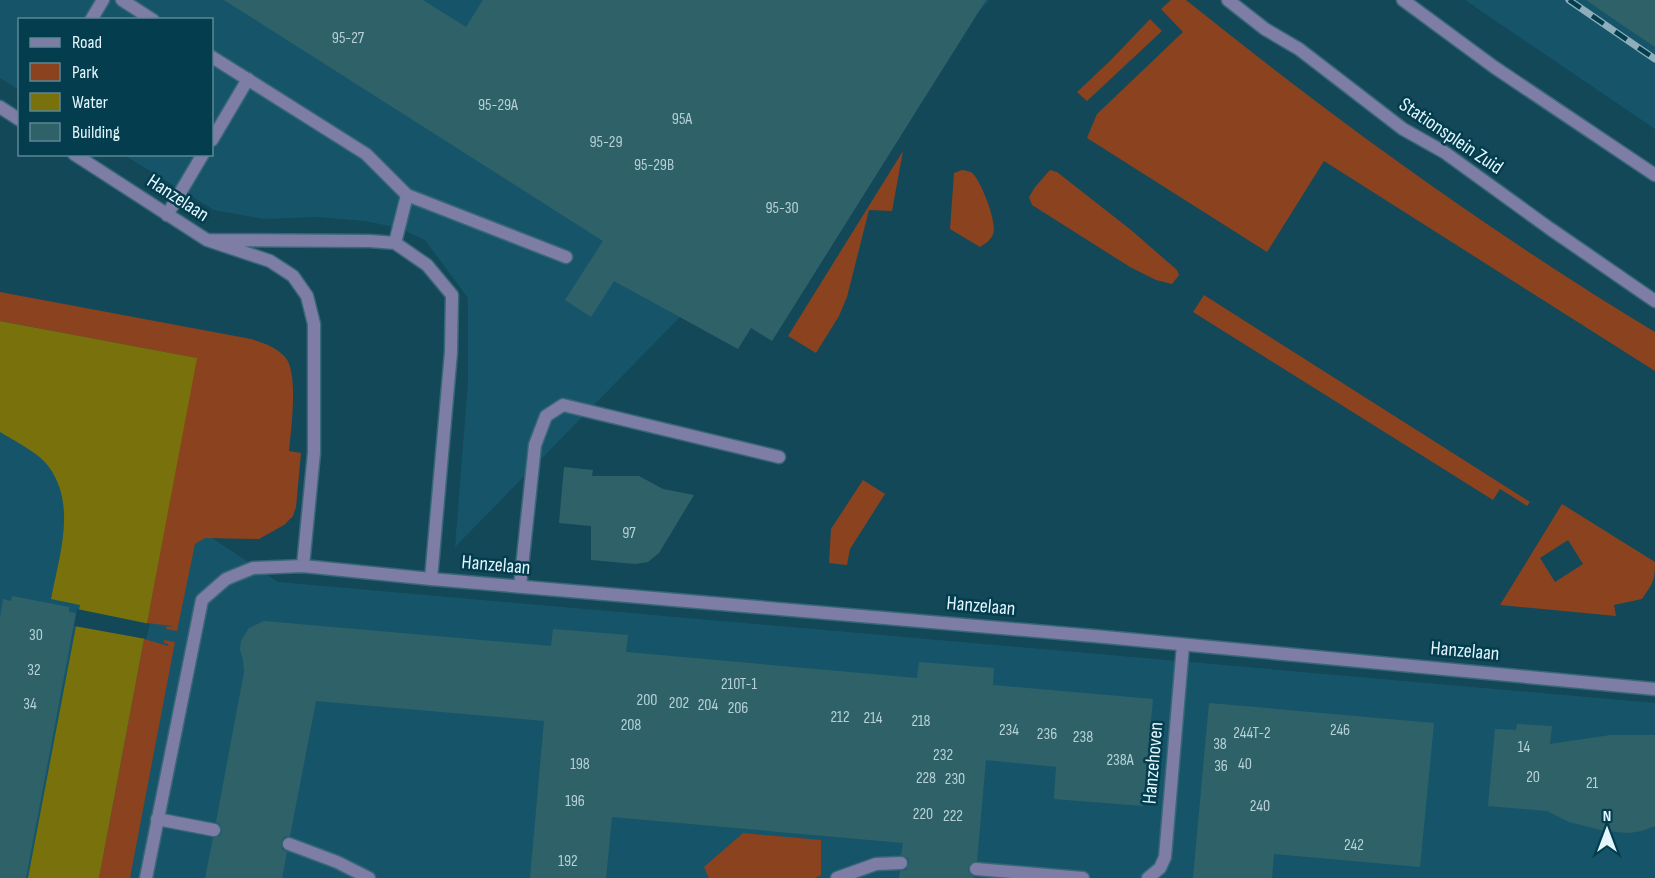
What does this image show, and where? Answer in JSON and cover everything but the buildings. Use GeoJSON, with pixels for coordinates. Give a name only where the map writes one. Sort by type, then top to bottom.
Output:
{"type":"FeatureCollection","features":[{"type":"Feature","properties":{"kind":"street"},"geometry":{"type":"LineString","coordinates":[[92,18],[104,0]]}},
{"type":"Feature","properties":{"kind":"street"},"geometry":{"type":"LineString","coordinates":[[122,0],[150,18]]}},
{"type":"Feature","properties":{"kind":"street","name":"Stationsplein Zuid"},"geometry":{"type":"LineString","coordinates":[[1228,0],[1265,29],[1299,49],[1403,129],[1444,152],[1655,301]]}},
{"type":"Feature","properties":{"kind":"street"},"geometry":{"type":"LineString","coordinates":[[1403,0],[1494,67],[1655,175]]}},
{"type":"Feature","properties":{"kind":"street"},"geometry":{"type":"LineString","coordinates":[[213,58],[366,154],[407,195],[567,256]]}},
{"type":"Feature","properties":{"kind":"street"},"geometry":{"type":"LineString","coordinates":[[213,138],[248,79]]}},
{"type":"Feature","properties":{"kind":"street"},"geometry":{"type":"LineString","coordinates":[[0,107],[18,119]]}},
{"type":"Feature","properties":{"kind":"street","name":"Hanzelaan"},"geometry":{"type":"LineString","coordinates":[[77,156],[207,240],[270,261],[293,276],[307,296],[314,324],[314,453],[303,566]]}},
{"type":"Feature","properties":{"kind":"street"},"geometry":{"type":"LineString","coordinates":[[167,214],[202,156]]}},
{"type":"Feature","properties":{"kind":"street"},"geometry":{"type":"LineString","coordinates":[[395,243],[407,195]]}},
{"type":"Feature","properties":{"kind":"street"},"geometry":{"type":"LineString","coordinates":[[207,240],[395,243],[427,265],[452,295],[451,352],[431,579]]}},
{"type":"Feature","properties":{"kind":"street"},"geometry":{"type":"LineString","coordinates":[[520,586],[535,445],[546,416],[563,405],[779,456]]}},
{"type":"Feature","properties":{"kind":"street","name":"Hanzelaan"},"geometry":{"type":"LineString","coordinates":[[146,878],[202,600],[226,579],[253,568],[303,566],[1655,689]]}},
{"type":"Feature","properties":{"kind":"street","name":"Hanzehoven"},"geometry":{"type":"LineString","coordinates":[[1148,878],[1160,868],[1165,857],[1183,645]]}},
{"type":"Feature","properties":{"kind":"street"},"geometry":{"type":"LineString","coordinates":[[157,819],[214,830]]}},
{"type":"Feature","properties":{"kind":"street"},"geometry":{"type":"LineString","coordinates":[[289,844],[337,862],[369,878]]}},
{"type":"Feature","properties":{"kind":"street"},"geometry":{"type":"LineString","coordinates":[[837,878],[876,864],[901,863]]}},
{"type":"Feature","properties":{"kind":"street"},"geometry":{"type":"LineString","coordinates":[[976,869],[1083,878]]}},
{"type":"Feature","properties":{"kind":"shaded area"},"geometry":{"type":"Polygon","coordinates":[[[0,0],[989,1],[455,547],[468,383],[468,298],[425,240],[399,228],[365,221],[317,217],[264,219],[214,210],[126,156],[213,156],[213,18],[18,18],[18,89],[0,78],[0,0]]]}},
{"type":"Feature","properties":{"kind":"shaded area"},"geometry":{"type":"Polygon","coordinates":[[[1465,0],[1586,0],[1655,47],[1655,129],[1465,0]]]}},
{"type":"Feature","properties":{"kind":"shaded area"},"geometry":{"type":"Polygon","coordinates":[[[0,397],[278,582],[1655,703],[1655,878],[0,878],[0,397]]]}},
{"type":"Feature","properties":{"kind":"green space"},"geometry":{"type":"Polygon","coordinates":[[[1171,0],[1186,0],[1299,89],[1415,174],[1533,255],[1655,332],[1655,371],[1324,161],[1267,252],[1087,138],[1097,114],[1183,32],[1161,9],[1171,0]]]}},
{"type":"Feature","properties":{"kind":"green space"},"geometry":{"type":"Polygon","coordinates":[[[1150,19],[1162,31],[1087,101],[1077,92],[1150,19]]]}},
{"type":"Feature","properties":{"kind":"green space"},"geometry":{"type":"Polygon","coordinates":[[[903,151],[892,211],[869,210],[847,297],[839,316],[816,353],[788,336],[903,151]]]}},
{"type":"Feature","properties":{"kind":"green space"},"geometry":{"type":"Polygon","coordinates":[[[962,170],[971,172],[975,176],[987,201],[993,221],[992,236],[980,247],[950,229],[954,173],[962,170]]]}},
{"type":"Feature","properties":{"kind":"green space"},"geometry":{"type":"Polygon","coordinates":[[[1050,170],[1057,172],[1131,230],[1177,270],[1179,275],[1172,284],[1156,280],[1130,267],[1032,205],[1029,197],[1050,170]]]}},
{"type":"Feature","properties":{"kind":"green space"},"geometry":{"type":"Polygon","coordinates":[[[0,292],[251,339],[278,351],[289,364],[292,375],[293,402],[289,451],[301,453],[296,507],[293,516],[284,525],[259,539],[205,538],[195,544],[177,631],[166,629],[167,626],[172,626],[147,623],[196,358],[0,321],[0,292]]]}},
{"type":"Feature","properties":{"kind":"green space"},"geometry":{"type":"Polygon","coordinates":[[[1204,295],[1530,502],[1527,506],[1500,489],[1493,500],[1193,312],[1204,295]]]}},
{"type":"Feature","properties":{"kind":"green space"},"geometry":{"type":"Polygon","coordinates":[[[863,480],[885,494],[850,549],[847,565],[829,563],[831,529],[863,480]]]}},
{"type":"Feature","properties":{"kind":"green space"},"geometry":{"type":"Polygon","coordinates":[[[1562,504],[1655,562],[1653,582],[1642,599],[1614,605],[1616,616],[1500,605],[1562,504]],[[1568,540],[1540,558],[1555,582],[1583,564],[1568,540]]]}},
{"type":"Feature","properties":{"kind":"green space"},"geometry":{"type":"Polygon","coordinates":[[[144,639],[168,646],[164,640],[175,642],[130,878],[99,878],[144,639]]]}},
{"type":"Feature","properties":{"kind":"green space"},"geometry":{"type":"Polygon","coordinates":[[[743,833],[821,840],[821,875],[815,878],[709,878],[704,867],[743,833]]]}},
{"type":"Feature","properties":{"kind":"water"},"geometry":{"type":"Polygon","coordinates":[[[0,321],[197,358],[99,878],[28,878],[80,605],[51,599],[64,532],[62,498],[57,482],[49,467],[39,457],[0,432],[0,321]]]}},
{"type":"Feature","properties":{"kind":"pier"},"geometry":{"type":"Polygon","coordinates":[[[77,609],[150,624],[146,639],[74,626],[77,609]]]}},
{"type":"Feature","properties":{"kind":"railway"},"geometry":{"type":"LineString","coordinates":[[1569,0],[1655,59]]}}]}
